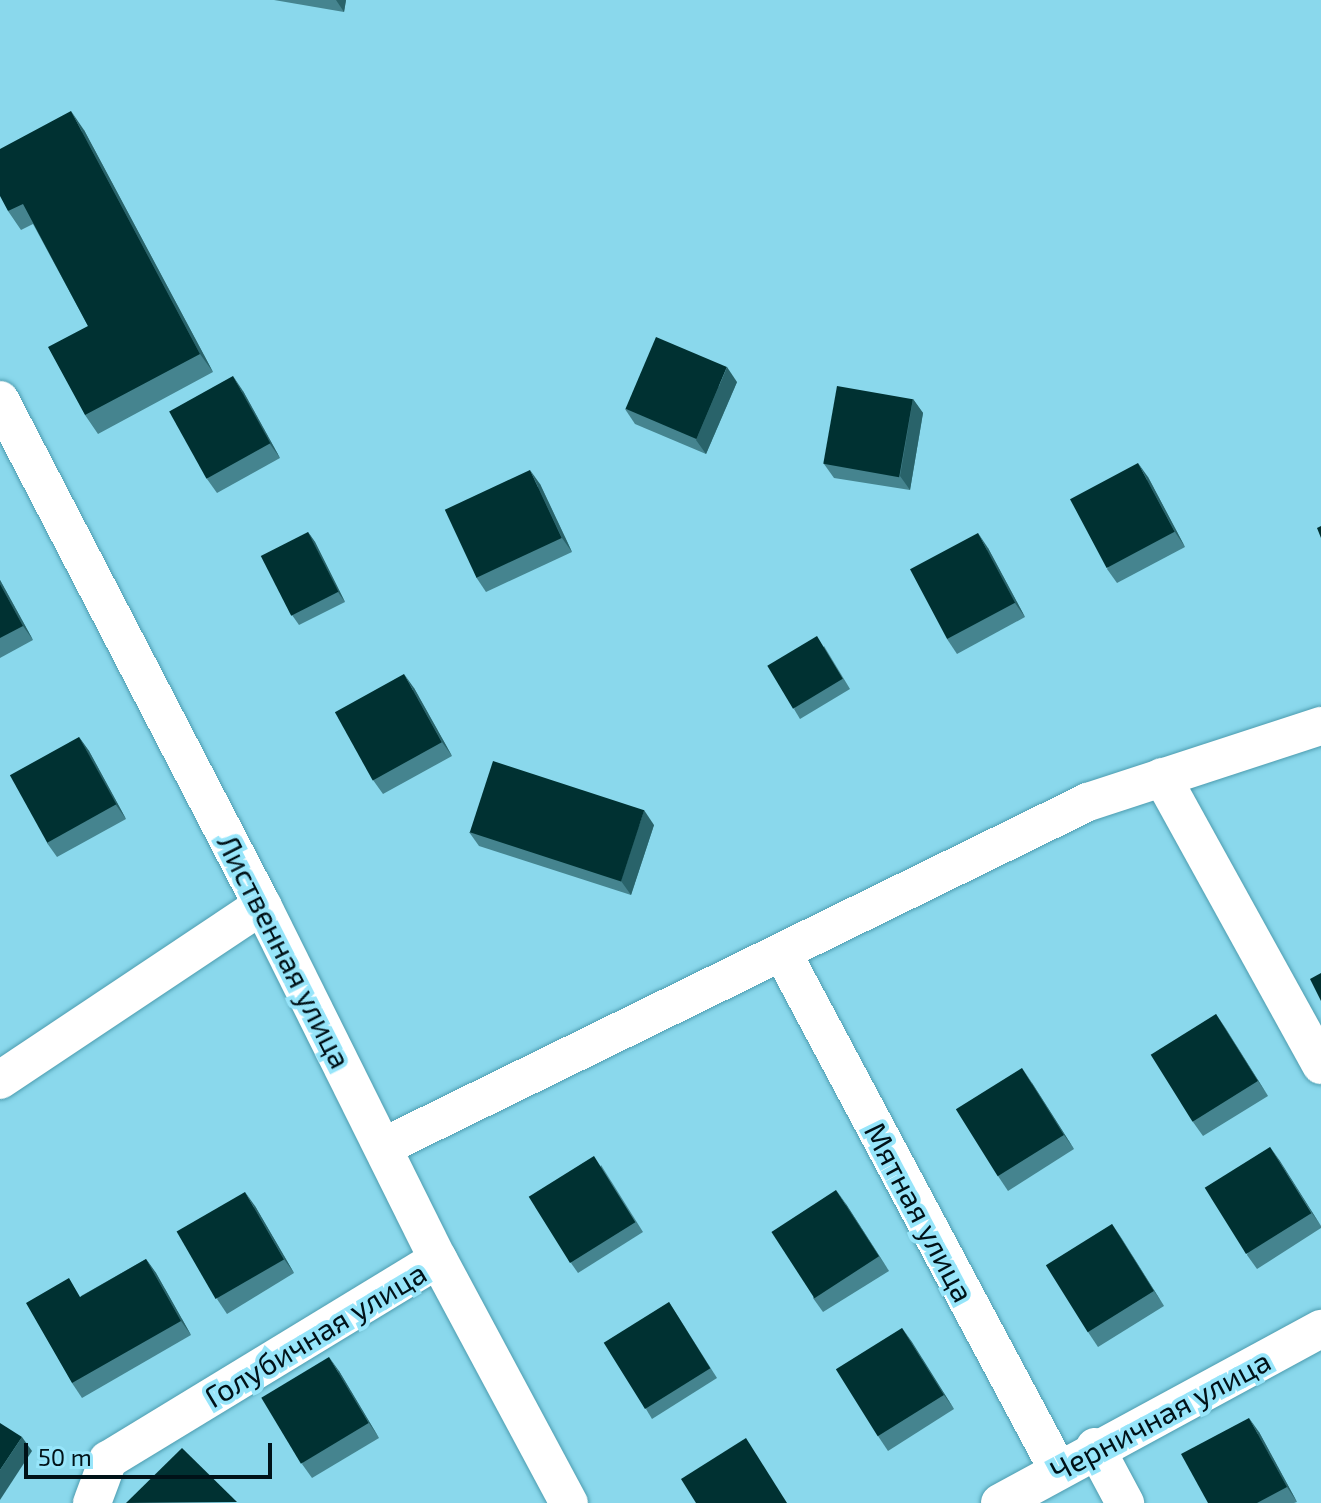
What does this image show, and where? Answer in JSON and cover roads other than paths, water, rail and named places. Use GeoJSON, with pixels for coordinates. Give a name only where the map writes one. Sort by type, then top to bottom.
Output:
{"type":"FeatureCollection","features":[{"type":"Feature","properties":{"kind":"street","name":"Лиственная улица"},"geometry":{"type":"LineString","coordinates":[[0,400],[262,905],[438,1259],[569,1503]]}},
{"type":"Feature","properties":{"kind":"street"},"geometry":{"type":"LineString","coordinates":[[383,1147],[783,954],[1088,802],[1321,726]]}},
{"type":"Feature","properties":{"kind":"street"},"geometry":{"type":"LineString","coordinates":[[1162,777],[1321,1065]]}},
{"type":"Feature","properties":{"kind":"street"},"geometry":{"type":"LineString","coordinates":[[0,1080],[262,905]]}},
{"type":"Feature","properties":{"kind":"street","name":"Мятная улица"},"geometry":{"type":"LineString","coordinates":[[783,954],[1058,1470]]}},
{"type":"Feature","properties":{"kind":"street","name":"Голубичная улица"},"geometry":{"type":"LineString","coordinates":[[92,1503],[108,1460],[438,1259]]}},
{"type":"Feature","properties":{"kind":"street","name":"Черничная улица"},"geometry":{"type":"LineString","coordinates":[[1000,1503],[1095,1447],[1321,1329]]}},
{"type":"Feature","properties":{"kind":"street"},"geometry":{"type":"LineString","coordinates":[[1095,1447],[1125,1503]]}}]}
